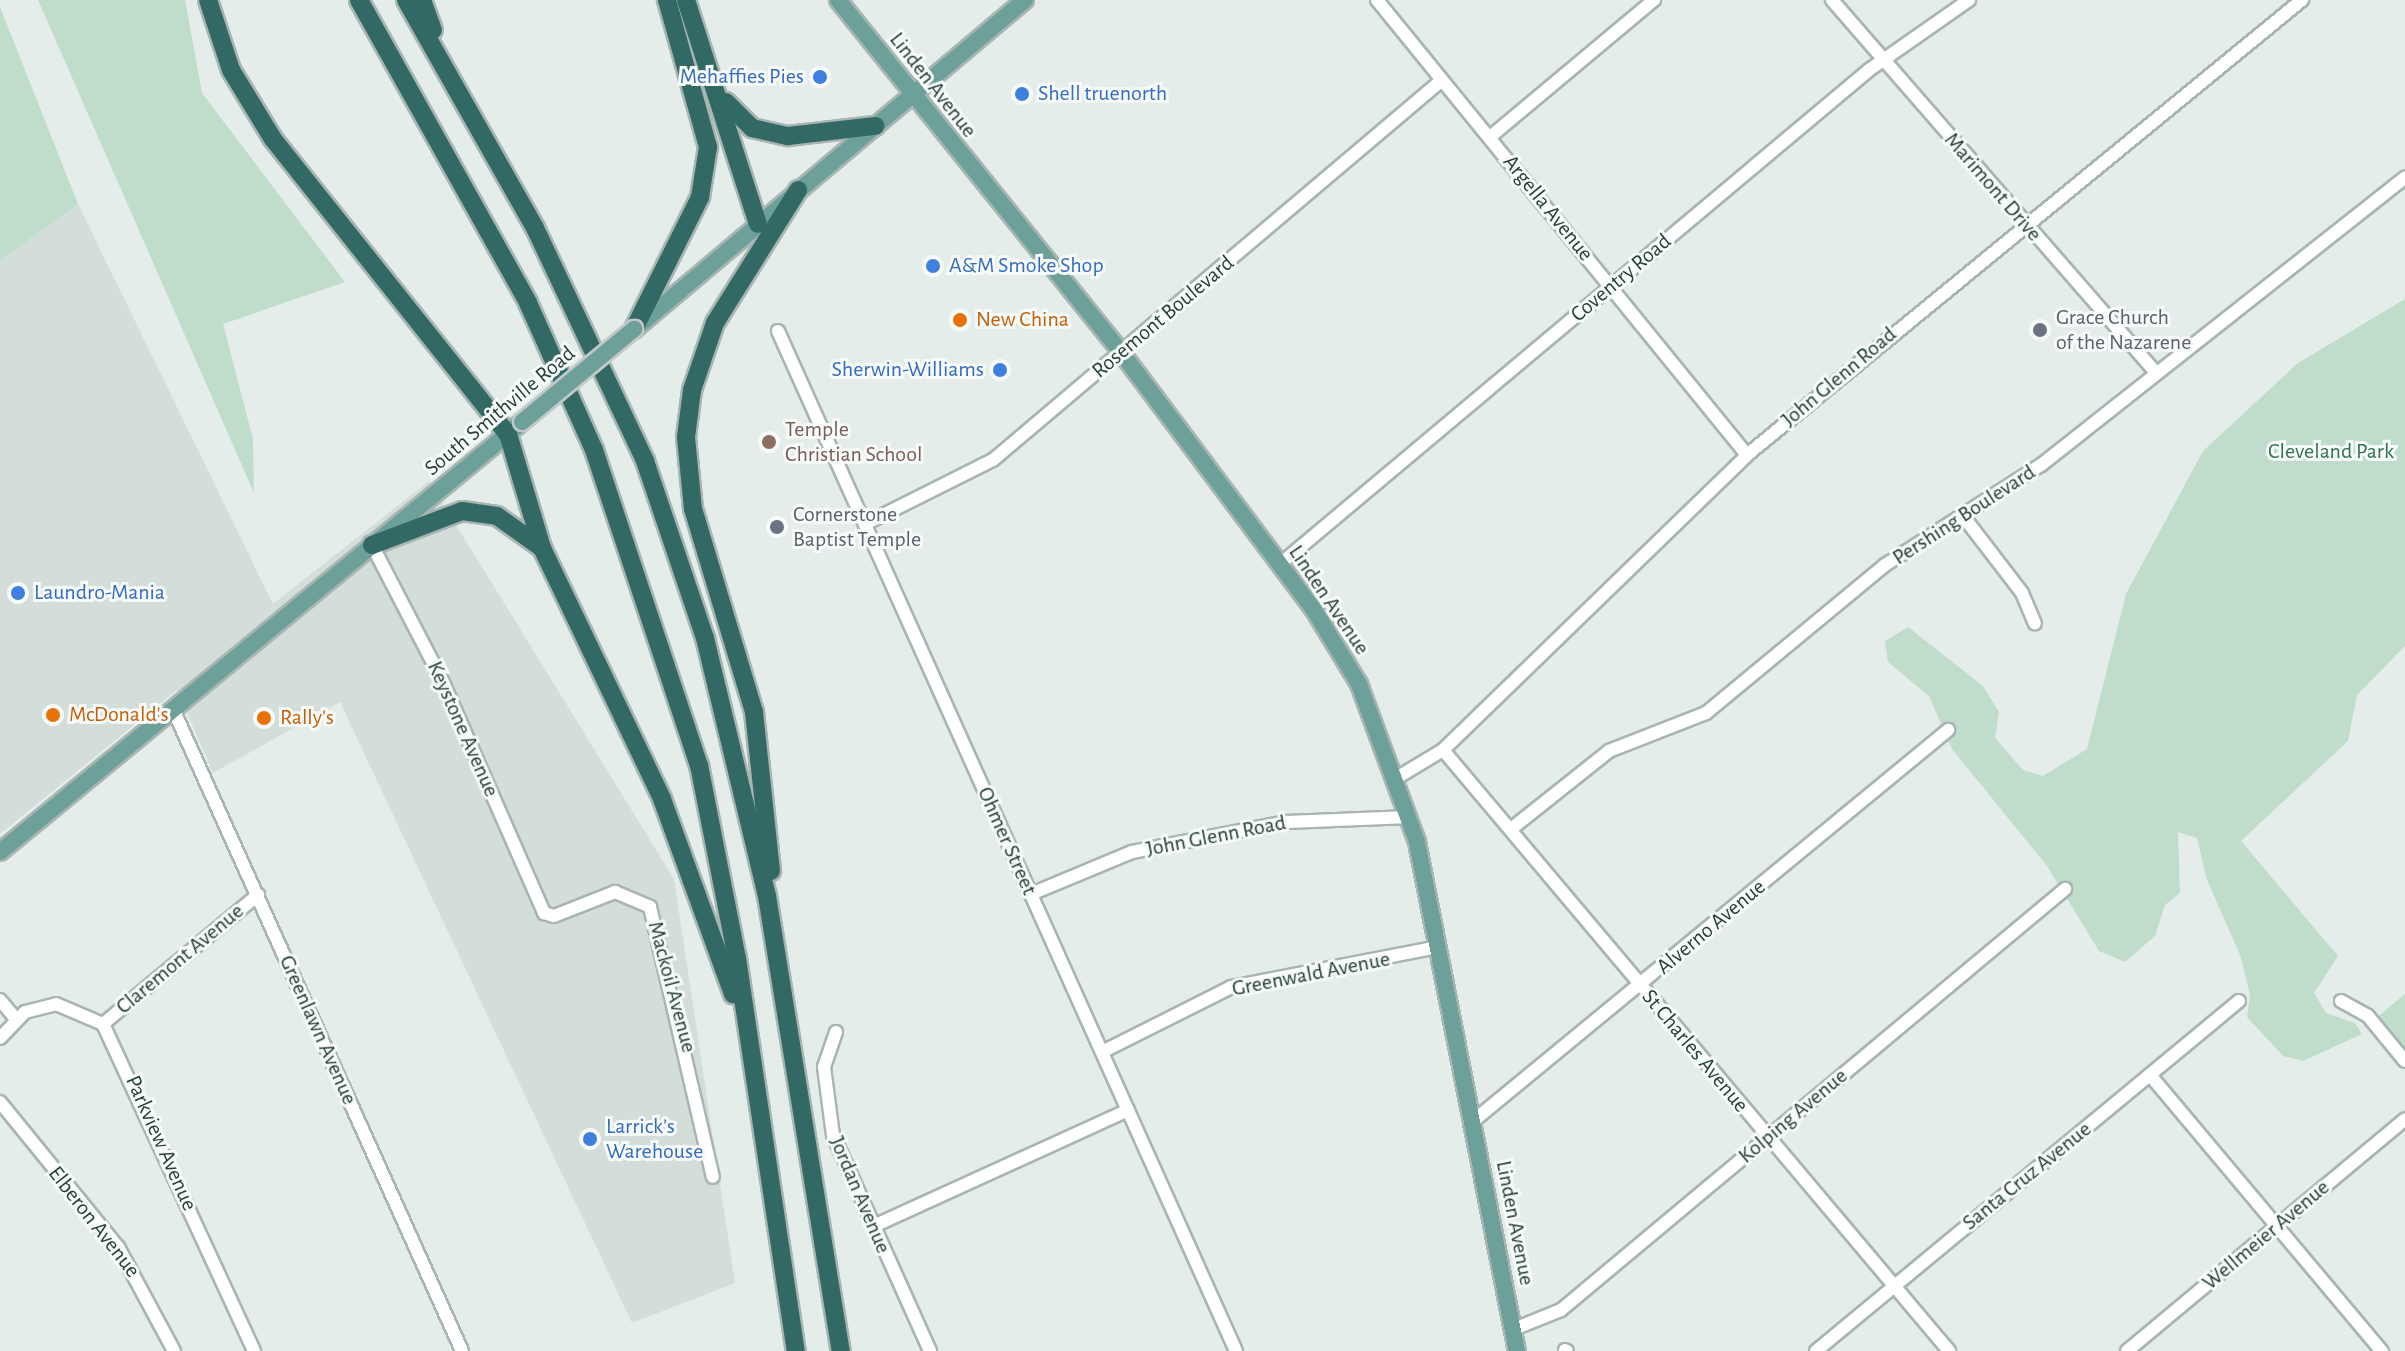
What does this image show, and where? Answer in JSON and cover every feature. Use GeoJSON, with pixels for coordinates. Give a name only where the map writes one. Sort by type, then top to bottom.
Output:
{"type":"FeatureCollection","features":[{"type":"Feature","properties":{"kind":"highway"},"geometry":{"type":"LineString","coordinates":[[208,0],[231,70],[273,139],[515,428],[542,548],[662,799],[751,1051]]}},
{"type":"Feature","properties":{"kind":"highway"},"geometry":{"type":"LineString","coordinates":[[359,0],[528,303],[594,450],[699,765],[751,1051],[796,1351]]}},
{"type":"Feature","properties":{"kind":"highway"},"geometry":{"type":"LineString","coordinates":[[406,0],[535,228],[645,461],[728,725],[785,997]]}},
{"type":"Feature","properties":{"kind":"highway"},"geometry":{"type":"LineString","coordinates":[[422,0],[453,81]]}},
{"type":"Feature","properties":{"kind":"highway"},"geometry":{"type":"LineString","coordinates":[[634,329],[700,197],[708,147],[667,0]]}},
{"type":"Feature","properties":{"kind":"highway"},"geometry":{"type":"LineString","coordinates":[[686,0],[724,99],[758,224]]}},
{"type":"Feature","properties":{"kind":"highway"},"geometry":{"type":"LineString","coordinates":[[724,99],[752,128],[788,136],[875,126]]}},
{"type":"Feature","properties":{"kind":"highway"},"geometry":{"type":"LineString","coordinates":[[798,190],[715,323],[692,390],[686,437],[693,509],[754,712],[785,997],[841,1351]]}},
{"type":"Feature","properties":{"kind":"highway"},"geometry":{"type":"LineString","coordinates":[[372,545],[462,511],[497,516],[542,548]]}},
{"type":"Feature","properties":{"kind":"main road","name":"Linden Avenue"},"geometry":{"type":"LineString","coordinates":[[838,0],[911,95],[1121,352],[1279,565],[1359,684],[1398,777],[1410,817],[1517,1351]]}},
{"type":"Feature","properties":{"kind":"main road","name":"South Smithville Road"},"geometry":{"type":"LineString","coordinates":[[0,852],[515,428],[1025,0]]}},
{"type":"Feature","properties":{"kind":"street","name":"Argella Avenue"},"geometry":{"type":"LineString","coordinates":[[1377,0],[1747,455]]}},
{"type":"Feature","properties":{"kind":"street"},"geometry":{"type":"LineString","coordinates":[[1490,137],[1654,0]]}},
{"type":"Feature","properties":{"kind":"street","name":"Marimont Drive"},"geometry":{"type":"LineString","coordinates":[[1832,0],[2155,372]]}},
{"type":"Feature","properties":{"kind":"street","name":"Coventry Road"},"geometry":{"type":"LineString","coordinates":[[1279,565],[1884,60],[1969,0]]}},
{"type":"Feature","properties":{"kind":"street","name":"John Glenn Road"},"geometry":{"type":"LineString","coordinates":[[1398,777],[1443,750],[1747,455],[2023,223],[2302,0]]}},
{"type":"Feature","properties":{"kind":"street","name":"Rosemont Boulevard"},"geometry":{"type":"LineString","coordinates":[[865,524],[973,474],[1442,80]]}},
{"type":"Feature","properties":{"kind":"street","name":"Pershing Boulevard"},"geometry":{"type":"LineString","coordinates":[[1511,829],[1609,751],[1706,713],[1885,565],[2041,465],[2155,372],[2405,178]]}},
{"type":"Feature","properties":{"kind":"street","name":"Ohmer Street"},"geometry":{"type":"LineString","coordinates":[[778,331],[1236,1351]]}},
{"type":"Feature","properties":{"kind":"street"},"geometry":{"type":"LineString","coordinates":[[1963,516],[2022,593],[2035,623]]}},
{"type":"Feature","properties":{"kind":"street","name":"Keystone Avenue"},"geometry":{"type":"LineString","coordinates":[[372,545],[548,916]]}},
{"type":"Feature","properties":{"kind":"street","name":"Greenlawn Avenue"},"geometry":{"type":"LineString","coordinates":[[173,709],[462,1351]]}},
{"type":"Feature","properties":{"kind":"street","name":"Alverno Avenue"},"geometry":{"type":"LineString","coordinates":[[1472,1122],[1948,730]]}},
{"type":"Feature","properties":{"kind":"street","name":"St Charles Avenue"},"geometry":{"type":"LineString","coordinates":[[1443,750],[1949,1351]]}},
{"type":"Feature","properties":{"kind":"street","name":"John Glenn Road"},"geometry":{"type":"LineString","coordinates":[[1031,894],[1132,852],[1287,822],[1410,817]]}},
{"type":"Feature","properties":{"kind":"street","name":"Kolping Avenue"},"geometry":{"type":"LineString","coordinates":[[1514,1329],[1561,1310],[2065,889]]}},
{"type":"Feature","properties":{"kind":"street","name":"Mackoil Avenue"},"geometry":{"type":"LineString","coordinates":[[548,916],[615,892],[650,907],[713,1177]]}},
{"type":"Feature","properties":{"kind":"street","name":"Claremont Avenue"},"geometry":{"type":"LineString","coordinates":[[103,1024],[258,895]]}},
{"type":"Feature","properties":{"kind":"street","name":"Greenwald Avenue"},"geometry":{"type":"LineString","coordinates":[[1102,1052],[1231,987],[1438,947]]}},
{"type":"Feature","properties":{"kind":"street"},"geometry":{"type":"LineString","coordinates":[[0,1000],[16,1019]]}},
{"type":"Feature","properties":{"kind":"street","name":"Santa Cruz Avenue"},"geometry":{"type":"LineString","coordinates":[[1816,1351],[2239,1001]]}},
{"type":"Feature","properties":{"kind":"street"},"geometry":{"type":"LineString","coordinates":[[2341,1001],[2368,1016],[2405,1061]]}},
{"type":"Feature","properties":{"kind":"street"},"geometry":{"type":"LineString","coordinates":[[0,1038],[16,1019],[56,1004],[103,1024]]}},
{"type":"Feature","properties":{"kind":"street","name":"Parkview Avenue"},"geometry":{"type":"LineString","coordinates":[[103,1024],[254,1351]]}},
{"type":"Feature","properties":{"kind":"street","name":"Jordan Avenue"},"geometry":{"type":"LineString","coordinates":[[836,1032],[825,1059],[828,1117],[930,1351]]}},
{"type":"Feature","properties":{"kind":"street"},"geometry":{"type":"LineString","coordinates":[[2150,1075],[2374,1348]]}},
{"type":"Feature","properties":{"kind":"street","name":"Elberon Avenue"},"geometry":{"type":"LineString","coordinates":[[1,1105],[118,1247],[174,1351]]}},
{"type":"Feature","properties":{"kind":"street"},"geometry":{"type":"LineString","coordinates":[[876,1225],[1128,1110]]}},
{"type":"Feature","properties":{"kind":"street","name":"Wellmeier Avenue"},"geometry":{"type":"LineString","coordinates":[[2127,1351],[2405,1119]]}},
{"type":"Feature","properties":{"kind":"shaded area"},"geometry":{"type":"Polygon","coordinates":[[[78,204],[273,604],[429,481],[674,879],[735,1283],[632,1323],[340,702],[213,773],[177,690],[0,834],[0,261],[78,204]]]}},
{"type":"Feature","properties":{"kind":"green space"},"geometry":{"type":"Polygon","coordinates":[[[38,0],[185,0],[202,93],[345,282],[223,324],[253,439],[254,493],[38,0]]]}},
{"type":"Feature","properties":{"kind":"green space"},"geometry":{"type":"Polygon","coordinates":[[[0,7],[78,204],[0,261],[0,7]]]}},
{"type":"Feature","properties":{"kind":"green space","name":"Cleveland Park"},"geometry":{"type":"Polygon","coordinates":[[[2405,299],[2405,646],[2357,695],[2348,741],[2241,841],[2338,956],[2314,993],[2326,1013],[2355,1023],[2362,1034],[2303,1061],[2283,1056],[2247,1017],[2250,994],[2240,955],[2207,880],[2197,838],[2178,832],[2180,893],[2165,905],[2155,936],[2125,962],[2099,951],[2047,866],[1952,749],[1929,696],[1888,662],[1885,641],[1908,627],[1983,686],[1999,712],[1995,738],[2023,770],[2043,776],[2087,749],[2126,594],[2203,451],[2298,363],[2405,299]]]}},
{"type":"Feature","properties":{"kind":"green space"},"geometry":{"type":"Polygon","coordinates":[[[2405,994],[2405,1061],[2373,1021],[2405,994]]]}},
{"type":"Feature","properties":{"kind":"place","name":"Mehaffies Pies"},"geometry":{"type":"Point","coordinates":[820,77]}},
{"type":"Feature","properties":{"kind":"place","name":"Shell truenorth"},"geometry":{"type":"Point","coordinates":[1022,94]}},
{"type":"Feature","properties":{"kind":"place","name":"A&M Smoke Shop"},"geometry":{"type":"Point","coordinates":[933,266]}},
{"type":"Feature","properties":{"kind":"place","name":"New China"},"geometry":{"type":"Point","coordinates":[960,320]}},
{"type":"Feature","properties":{"kind":"place","name":"Grace Church of the Nazarene"},"geometry":{"type":"Point","coordinates":[2040,330]}},
{"type":"Feature","properties":{"kind":"place","name":"Sherwin-Williams"},"geometry":{"type":"Point","coordinates":[1000,370]}},
{"type":"Feature","properties":{"kind":"place","name":"Temple Christian School"},"geometry":{"type":"Point","coordinates":[769,442]}},
{"type":"Feature","properties":{"kind":"place","name":"Cornerstone Baptist Temple"},"geometry":{"type":"Point","coordinates":[777,527]}},
{"type":"Feature","properties":{"kind":"place","name":"Laundro-Mania"},"geometry":{"type":"Point","coordinates":[18,593]}},
{"type":"Feature","properties":{"kind":"place","name":"McDonald's"},"geometry":{"type":"Point","coordinates":[53,715]}},
{"type":"Feature","properties":{"kind":"place","name":"Rally's"},"geometry":{"type":"Point","coordinates":[264,718]}},
{"type":"Feature","properties":{"kind":"place","name":"Larrick’s Warehouse"},"geometry":{"type":"Point","coordinates":[590,1139]}}]}
